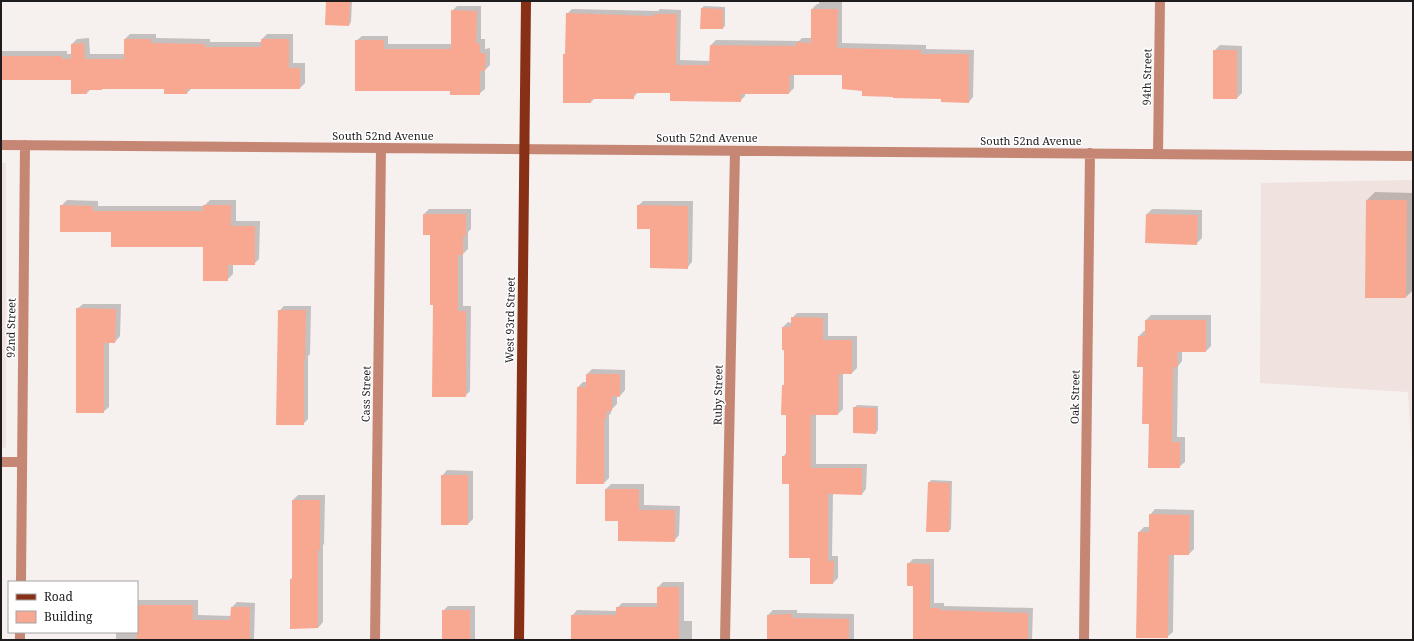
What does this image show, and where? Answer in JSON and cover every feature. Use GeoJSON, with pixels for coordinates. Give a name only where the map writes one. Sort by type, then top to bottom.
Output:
{"type":"FeatureCollection","features":[{"type":"Feature","properties":{"kind":"main road","name":"West 93rd Street"},"geometry":{"type":"LineString","coordinates":[[519,640],[526,1]]}},
{"type":"Feature","properties":{"kind":"street","name":"94th Street"},"geometry":{"type":"LineString","coordinates":[[1158,154],[1160,1]]}},
{"type":"Feature","properties":{"kind":"street","name":"South 52nd Avenue"},"geometry":{"type":"LineString","coordinates":[[1,145],[1413,156]]}},
{"type":"Feature","properties":{"kind":"street","name":"92nd Street"},"geometry":{"type":"LineString","coordinates":[[21,581],[25,145]]}},
{"type":"Feature","properties":{"kind":"street","name":"Cass Street"},"geometry":{"type":"LineString","coordinates":[[375,640],[381,148]]}},
{"type":"Feature","properties":{"kind":"street","name":"Ruby Street"},"geometry":{"type":"LineString","coordinates":[[725,640],[735,151]]}},
{"type":"Feature","properties":{"kind":"street","name":"Oak Street"},"geometry":{"type":"LineString","coordinates":[[1084,640],[1090,153]]}},
{"type":"Feature","properties":{"kind":"street"},"geometry":{"type":"LineString","coordinates":[[1,462],[22,462]]}},
{"type":"Feature","properties":{"kind":"shaded area"},"geometry":{"type":"Polygon","coordinates":[[[1,163],[6,163],[6,448],[1,447],[1,163]]]}},
{"type":"Feature","properties":{"kind":"shaded area"},"geometry":{"type":"Polygon","coordinates":[[[1413,180],[1413,470],[1408,392],[1260,383],[1261,183],[1413,180]]]}},
{"type":"Feature","properties":{"kind":"building"},"geometry":{"type":"Polygon","coordinates":[[[326,1],[350,2],[349,26],[325,25],[326,1]]]}},
{"type":"Feature","properties":{"kind":"building"},"geometry":{"type":"Polygon","coordinates":[[[701,8],[723,9],[723,29],[700,29],[701,8]]]}},
{"type":"Feature","properties":{"kind":"building"},"geometry":{"type":"Polygon","coordinates":[[[811,9],[838,9],[837,48],[921,50],[921,54],[969,54],[969,103],[941,102],[941,99],[862,96],[862,91],[842,89],[842,75],[790,75],[789,94],[741,94],[741,102],[670,101],[670,93],[634,93],[634,99],[591,99],[591,103],[563,103],[563,54],[565,54],[566,13],[654,16],[654,14],[677,14],[676,65],[709,65],[710,45],[796,46],[796,42],[811,43],[811,9]]]}},
{"type":"Feature","properties":{"kind":"building"},"geometry":{"type":"Polygon","coordinates":[[[451,10],[477,11],[476,44],[480,43],[480,53],[486,53],[485,71],[480,71],[480,95],[450,95],[450,91],[355,91],[355,40],[384,40],[384,49],[451,49],[451,10]]]}},
{"type":"Feature","properties":{"kind":"building"},"geometry":{"type":"Polygon","coordinates":[[[124,39],[151,39],[151,43],[205,44],[205,47],[261,47],[261,39],[289,39],[289,68],[300,68],[300,89],[187,89],[187,94],[164,94],[164,89],[102,89],[87,90],[87,94],[71,94],[71,80],[1,80],[1,56],[62,56],[62,59],[71,59],[71,44],[84,43],[85,59],[124,59],[124,39]]]}},
{"type":"Feature","properties":{"kind":"building"},"geometry":{"type":"Polygon","coordinates":[[[1213,50],[1237,50],[1237,99],[1213,99],[1213,50]]]}},
{"type":"Feature","properties":{"kind":"building"},"geometry":{"type":"Polygon","coordinates":[[[1366,200],[1407,200],[1406,298],[1365,298],[1366,200]]]}},
{"type":"Feature","properties":{"kind":"building"},"geometry":{"type":"Polygon","coordinates":[[[60,205],[93,206],[93,211],[203,211],[203,205],[231,205],[231,226],[255,226],[255,265],[228,265],[228,281],[203,281],[203,247],[111,247],[111,232],[60,232],[60,205]]]}},
{"type":"Feature","properties":{"kind":"building"},"geometry":{"type":"Polygon","coordinates":[[[637,205],[688,206],[688,269],[650,268],[650,229],[637,229],[637,205]]]}},
{"type":"Feature","properties":{"kind":"building"},"geometry":{"type":"Polygon","coordinates":[[[423,214],[466,214],[466,236],[463,236],[463,255],[458,255],[458,311],[466,311],[466,397],[432,397],[433,305],[430,305],[430,235],[423,235],[423,214]]]}},
{"type":"Feature","properties":{"kind":"building"},"geometry":{"type":"Polygon","coordinates":[[[1146,214],[1198,215],[1197,245],[1145,243],[1146,214]]]}},
{"type":"Feature","properties":{"kind":"building"},"geometry":{"type":"Polygon","coordinates":[[[76,308],[116,309],[115,343],[104,343],[104,413],[76,413],[76,308]]]}},
{"type":"Feature","properties":{"kind":"building"},"geometry":{"type":"Polygon","coordinates":[[[278,310],[306,310],[304,425],[276,425],[278,310]]]}},
{"type":"Feature","properties":{"kind":"building"},"geometry":{"type":"Polygon","coordinates":[[[791,317],[823,318],[823,340],[852,340],[852,374],[839,374],[838,415],[811,415],[811,468],[862,468],[862,495],[828,494],[828,561],[834,561],[833,584],[810,584],[810,558],[789,558],[789,484],[782,484],[782,456],[786,456],[786,415],[781,415],[782,385],[784,385],[784,350],[782,350],[782,327],[791,327],[791,317]]]}},
{"type":"Feature","properties":{"kind":"building"},"geometry":{"type":"Polygon","coordinates":[[[1145,320],[1206,320],[1206,352],[1177,352],[1178,367],[1173,367],[1172,442],[1180,442],[1180,468],[1148,468],[1149,424],[1142,424],[1143,367],[1137,367],[1138,336],[1145,336],[1145,320]]]}},
{"type":"Feature","properties":{"kind":"building"},"geometry":{"type":"Polygon","coordinates":[[[586,374],[620,374],[620,397],[612,396],[612,411],[607,411],[606,419],[604,419],[604,484],[576,484],[577,387],[586,387],[586,374]]]}},
{"type":"Feature","properties":{"kind":"building"},"geometry":{"type":"Polygon","coordinates":[[[853,407],[876,408],[876,434],[853,433],[853,407]]]}},
{"type":"Feature","properties":{"kind":"building"},"geometry":{"type":"Polygon","coordinates":[[[441,475],[468,475],[468,525],[441,525],[441,475]]]}},
{"type":"Feature","properties":{"kind":"building"},"geometry":{"type":"Polygon","coordinates":[[[928,482],[950,483],[949,532],[926,532],[928,482]]]}},
{"type":"Feature","properties":{"kind":"building"},"geometry":{"type":"Polygon","coordinates":[[[605,489],[639,489],[639,510],[675,510],[675,542],[618,541],[618,521],[605,521],[605,489]]]}},
{"type":"Feature","properties":{"kind":"building"},"geometry":{"type":"Polygon","coordinates":[[[292,500],[320,500],[320,550],[318,550],[318,628],[290,629],[290,579],[292,579],[292,500]]]}},
{"type":"Feature","properties":{"kind":"building"},"geometry":{"type":"Polygon","coordinates":[[[1149,514],[1190,515],[1189,555],[1169,555],[1168,638],[1136,638],[1138,532],[1149,532],[1149,514]]]}},
{"type":"Feature","properties":{"kind":"building"},"geometry":{"type":"Polygon","coordinates":[[[907,563],[930,564],[930,608],[940,608],[940,610],[1028,613],[1028,640],[913,640],[913,586],[907,586],[907,563]]]}},
{"type":"Feature","properties":{"kind":"building"},"geometry":{"type":"Polygon","coordinates":[[[657,587],[679,587],[679,640],[571,640],[571,615],[616,615],[616,607],[657,607],[657,587]]]}},
{"type":"Feature","properties":{"kind":"building"},"geometry":{"type":"Polygon","coordinates":[[[138,605],[193,605],[193,620],[230,620],[231,607],[250,607],[250,640],[137,640],[138,605]]]}},
{"type":"Feature","properties":{"kind":"building"},"geometry":{"type":"Polygon","coordinates":[[[442,610],[470,610],[470,640],[442,640],[442,610]]]}},
{"type":"Feature","properties":{"kind":"building"},"geometry":{"type":"Polygon","coordinates":[[[792,614],[792,618],[849,619],[849,640],[767,640],[767,615],[792,614]]]}}]}
